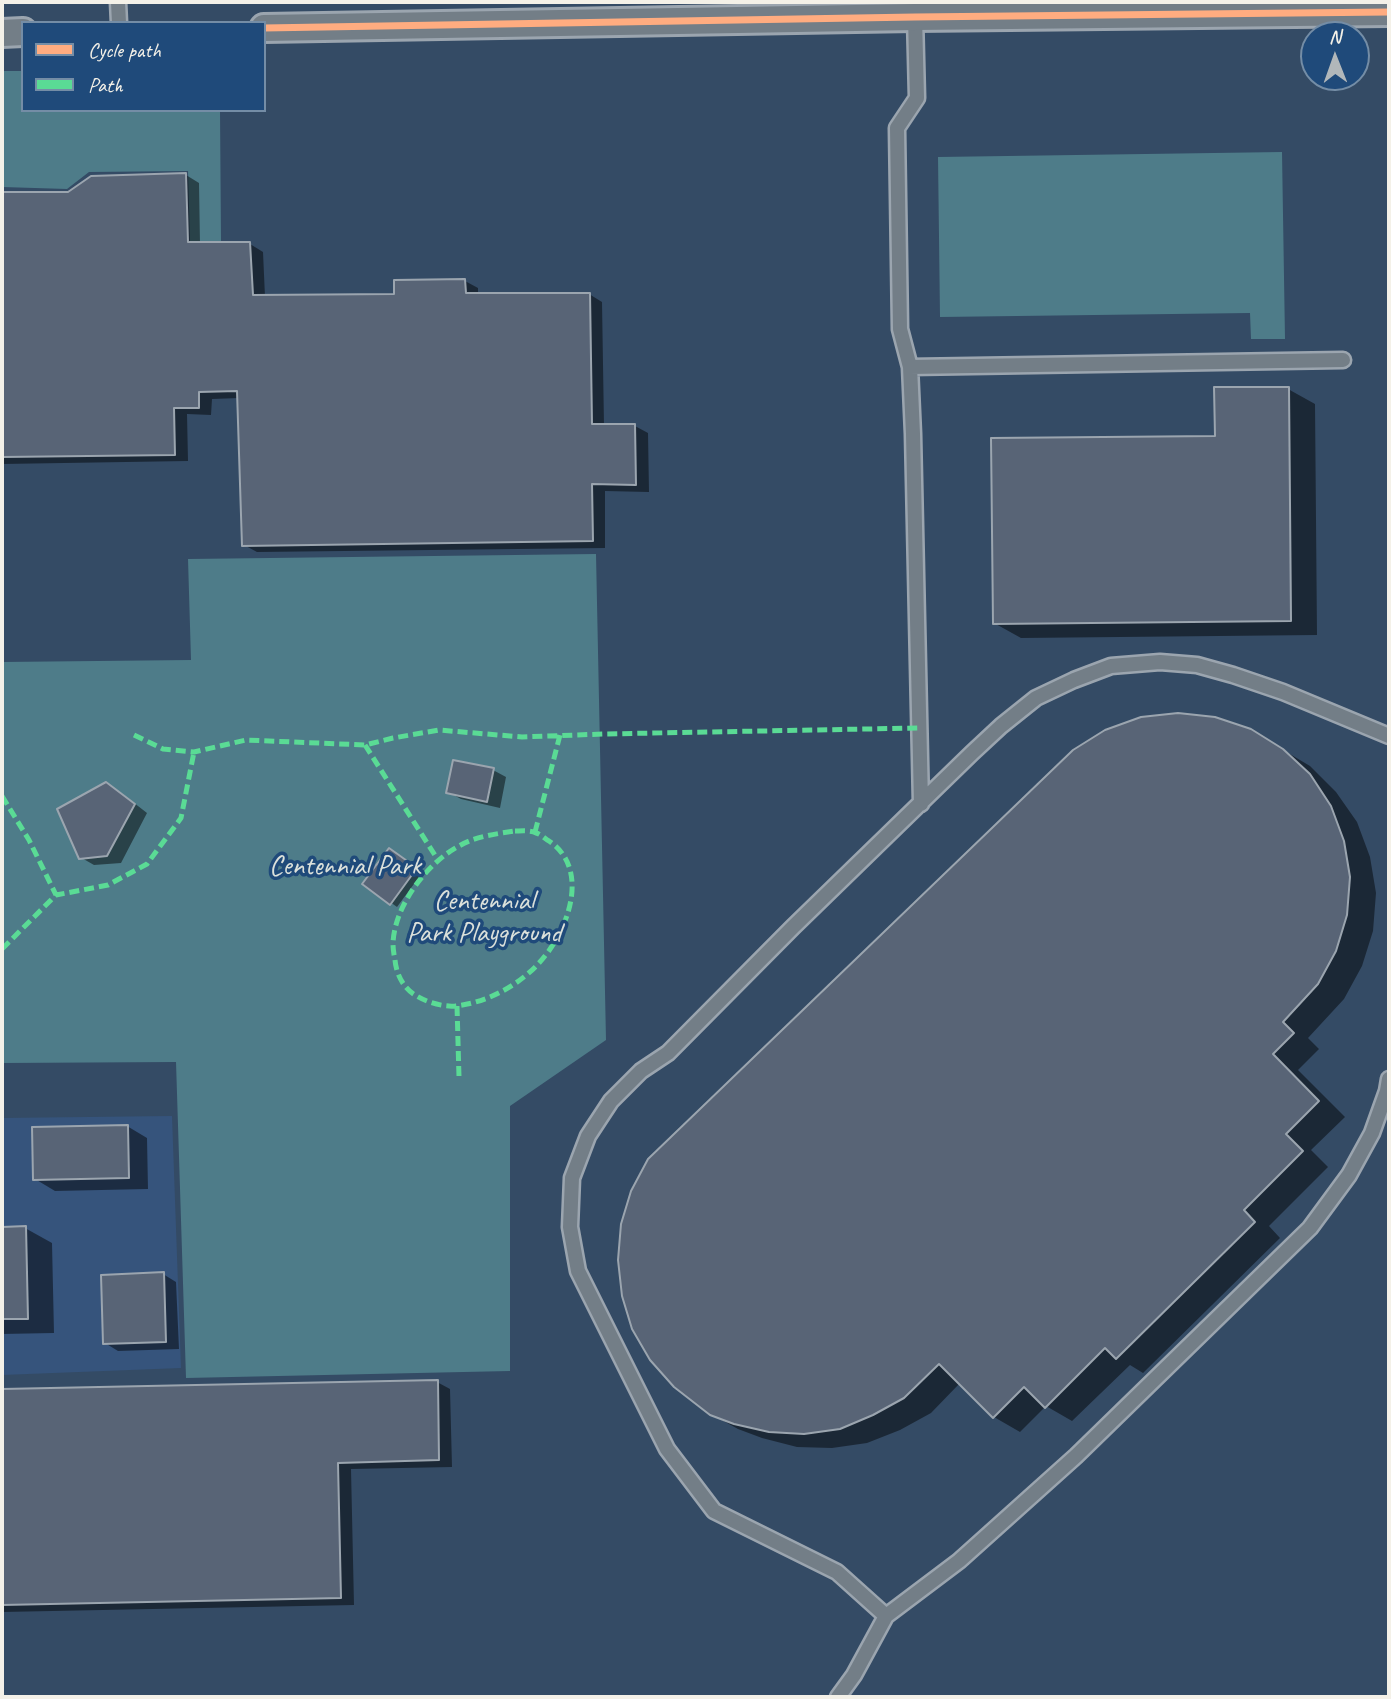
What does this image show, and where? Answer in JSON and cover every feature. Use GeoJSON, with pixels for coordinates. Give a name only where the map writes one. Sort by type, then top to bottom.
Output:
{"type":"FeatureCollection","features":[{"type":"Feature","properties":{"kind":"street"},"geometry":{"type":"LineString","coordinates":[[266,28],[388,13],[653,17],[914,9],[1389,12]]}},
{"type":"Feature","properties":{"kind":"street"},"geometry":{"type":"LineString","coordinates":[[2,33],[21,32]]}},
{"type":"Feature","properties":{"kind":"lane"},"geometry":{"type":"LineString","coordinates":[[118,2],[119,21]]}},
{"type":"Feature","properties":{"kind":"lane"},"geometry":{"type":"LineString","coordinates":[[914,9],[917,99],[897,128],[900,329],[910,367],[914,434],[921,804]]}},
{"type":"Feature","properties":{"kind":"lane"},"geometry":{"type":"LineString","coordinates":[[910,367],[1343,360]]}},
{"type":"Feature","properties":{"kind":"lane"},"geometry":{"type":"LineString","coordinates":[[886,1616],[837,1572],[715,1511],[667,1449],[578,1271],[570,1227],[572,1178],[588,1136],[611,1101],[641,1071],[668,1053],[793,927],[1001,726],[1037,698],[1111,666],[1160,662],[1197,665],[1283,692],[1389,736]]}},
{"type":"Feature","properties":{"kind":"lane"},"geometry":{"type":"LineString","coordinates":[[839,1697],[855,1675],[886,1616],[959,1561],[1076,1455],[1310,1228],[1349,1175],[1371,1133],[1389,1079]]}},
{"type":"Feature","properties":{"kind":"shaded area"},"geometry":{"type":"Polygon","coordinates":[[[172,1116],[181,1368],[2,1375],[2,1118],[172,1116]]]}},
{"type":"Feature","properties":{"kind":"green space"},"geometry":{"type":"Polygon","coordinates":[[[2,71],[21,71],[21,112],[220,112],[221,241],[190,241],[188,171],[89,172],[67,189],[2,187],[2,71]]]}},
{"type":"Feature","properties":{"kind":"green space"},"geometry":{"type":"Polygon","coordinates":[[[1282,152],[1285,339],[1251,339],[1250,313],[940,317],[938,157],[1282,152]]]}},
{"type":"Feature","properties":{"kind":"green space","name":"Centennial Park"},"geometry":{"type":"Polygon","coordinates":[[[596,554],[606,1040],[510,1106],[510,1371],[186,1378],[176,1062],[2,1063],[2,662],[191,660],[188,559],[596,554]]]}},
{"type":"Feature","properties":{"kind":"building"},"geometry":{"type":"Polygon","coordinates":[[[186,173],[188,242],[250,242],[253,295],[394,294],[394,280],[465,279],[466,293],[590,293],[592,424],[635,424],[636,485],[592,484],[593,541],[242,546],[237,391],[199,392],[199,408],[174,408],[175,455],[2,457],[2,192],[68,192],[91,176],[186,173]]]}},
{"type":"Feature","properties":{"kind":"building"},"geometry":{"type":"Polygon","coordinates":[[[1214,387],[1289,387],[1291,621],[993,624],[991,438],[1215,436],[1214,387]]]}},
{"type":"Feature","properties":{"kind":"building"},"geometry":{"type":"Polygon","coordinates":[[[1178,713],[1215,717],[1251,729],[1283,749],[1310,774],[1331,806],[1344,841],[1350,877],[1347,915],[1336,951],[1318,984],[1283,1022],[1294,1033],[1273,1054],[1319,1101],[1286,1134],[1303,1151],[1244,1210],[1255,1222],[1116,1359],[1105,1348],[1045,1408],[1024,1387],[993,1418],[939,1364],[904,1398],[840,1429],[804,1434],[769,1432],[710,1415],[674,1387],[650,1360],[632,1329],[622,1296],[618,1260],[621,1224],[631,1191],[648,1159],[1073,750],[1105,730],[1141,717],[1178,713]]]}},
{"type":"Feature","properties":{"kind":"building"},"geometry":{"type":"Polygon","coordinates":[[[453,760],[494,768],[487,802],[446,793],[453,760]]]}},
{"type":"Feature","properties":{"kind":"building"},"geometry":{"type":"Polygon","coordinates":[[[106,782],[135,804],[107,856],[79,859],[57,809],[106,782]]]}},
{"type":"Feature","properties":{"kind":"building"},"geometry":{"type":"Polygon","coordinates":[[[389,848],[417,868],[390,905],[362,884],[389,848]]]}},
{"type":"Feature","properties":{"kind":"building"},"geometry":{"type":"Polygon","coordinates":[[[128,1125],[129,1178],[33,1180],[32,1127],[128,1125]]]}},
{"type":"Feature","properties":{"kind":"building"},"geometry":{"type":"Polygon","coordinates":[[[26,1226],[28,1319],[2,1319],[2,1227],[26,1226]]]}},
{"type":"Feature","properties":{"kind":"building"},"geometry":{"type":"Polygon","coordinates":[[[164,1272],[166,1342],[103,1344],[101,1275],[164,1272]]]}},
{"type":"Feature","properties":{"kind":"building"},"geometry":{"type":"Polygon","coordinates":[[[438,1380],[439,1460],[338,1463],[341,1598],[2,1605],[2,1389],[438,1380]]]}},
{"type":"Feature","properties":{"kind":"marked path"},"geometry":{"type":"LineString","coordinates":[[134,735],[163,749],[194,752],[246,740],[365,745],[439,730],[522,737],[919,728]]}},
{"type":"Feature","properties":{"kind":"marked path"},"geometry":{"type":"LineString","coordinates":[[535,832],[560,735]]}},
{"type":"Feature","properties":{"kind":"marked path"},"geometry":{"type":"LineString","coordinates":[[365,745],[438,860]]}},
{"type":"Feature","properties":{"kind":"marked path"},"geometry":{"type":"LineString","coordinates":[[2,949],[56,895],[108,885],[147,864],[181,818],[194,752]]}},
{"type":"Feature","properties":{"kind":"marked path"},"geometry":{"type":"LineString","coordinates":[[2,796],[29,840],[56,895]]}},
{"type":"Feature","properties":{"kind":"marked path"},"geometry":{"type":"LineString","coordinates":[[515,831],[531,831],[541,835],[562,853],[570,868],[571,902],[566,919],[549,950],[521,979],[490,997],[450,1006],[434,1004],[415,995],[399,975],[393,948],[399,915],[414,887],[435,863],[459,846],[486,836],[515,831]]}},
{"type":"Feature","properties":{"kind":"marked path"},"geometry":{"type":"LineString","coordinates":[[457,1006],[459,1077]]}},
{"type":"Feature","properties":{"kind":"cycle path"},"geometry":{"type":"LineString","coordinates":[[266,28],[1389,12]]}},
{"type":"Feature","properties":{"kind":"park label","name":"Centennial Park Playground"},"geometry":{"type":"Point","coordinates":[484,918]}}]}
